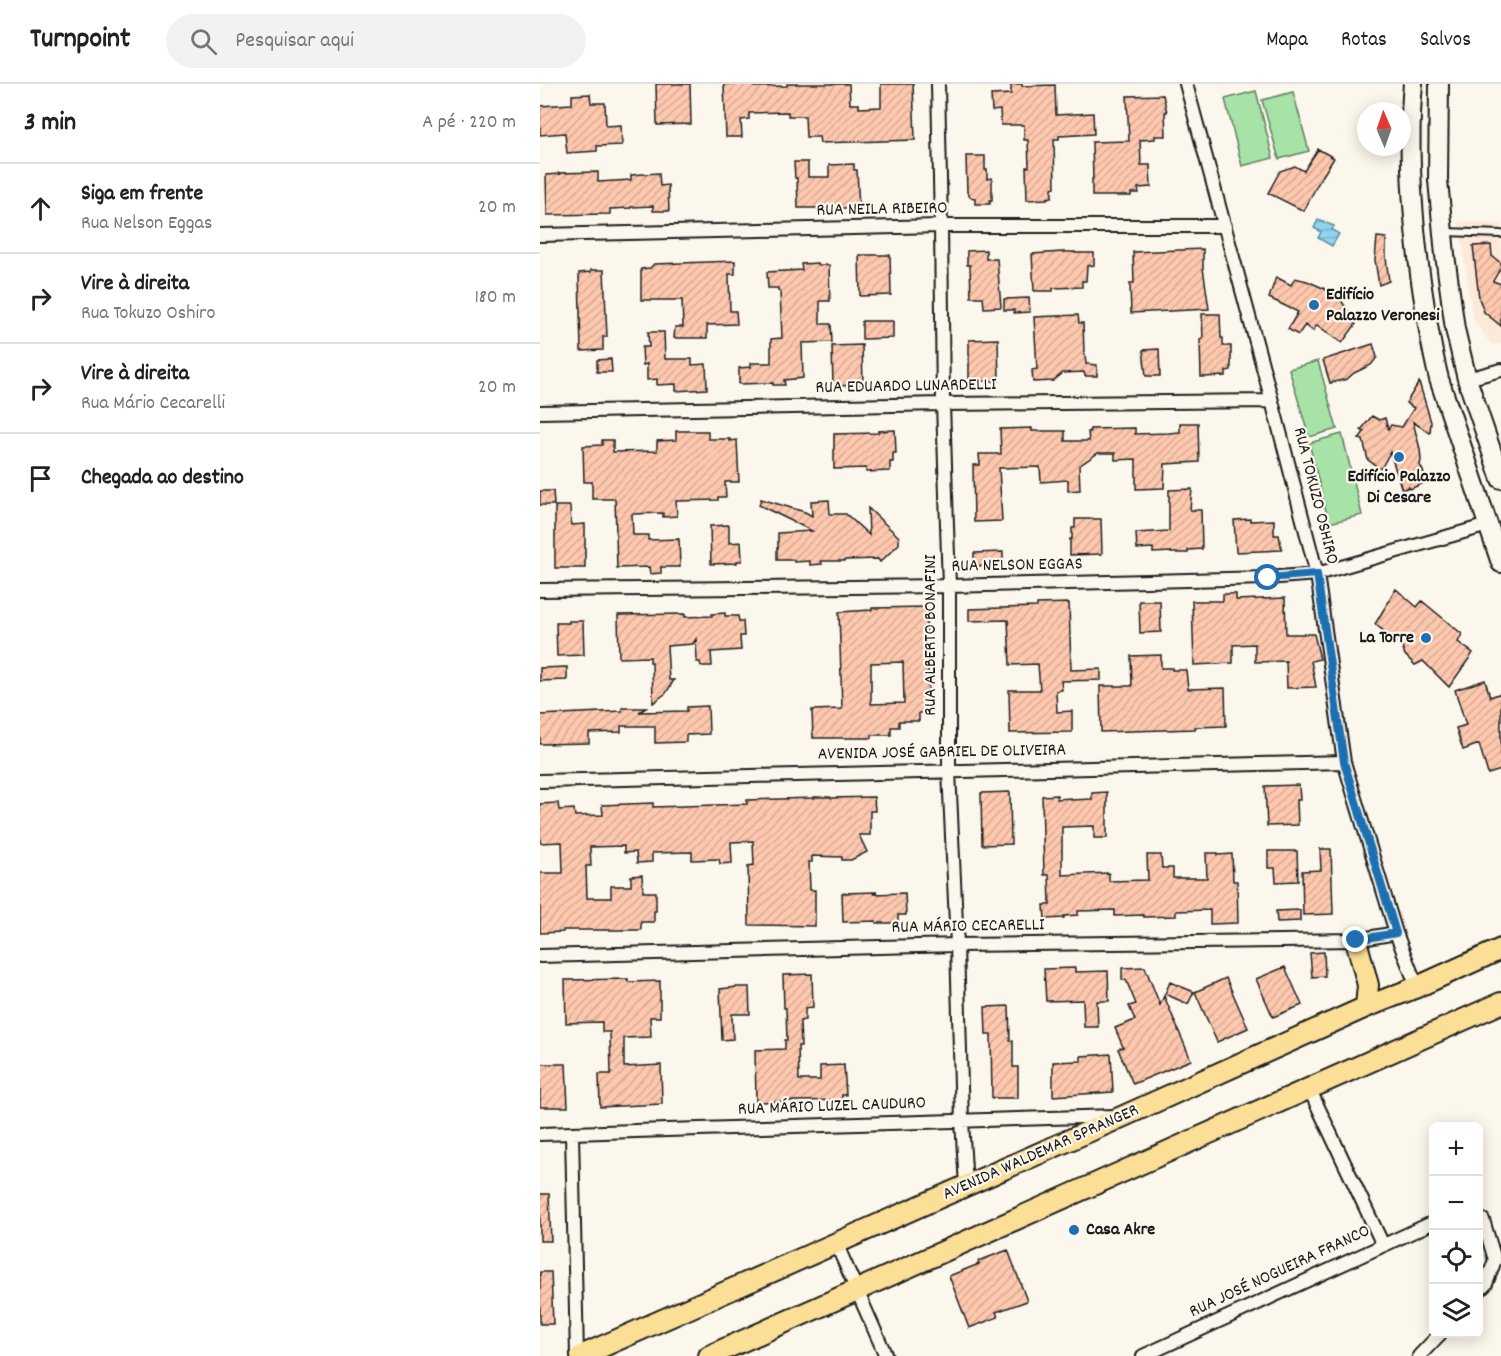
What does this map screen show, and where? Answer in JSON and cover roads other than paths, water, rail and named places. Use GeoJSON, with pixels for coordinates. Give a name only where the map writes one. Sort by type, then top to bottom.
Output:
{"type":"FeatureCollection","features":[{"type":"Feature","properties":{"kind":"main road"},"geometry":{"type":"LineString","coordinates":[[1356,940],[1368,985],[1366,1007]]}},
{"type":"Feature","properties":{"kind":"main road","name":"AVENIDA WALDEMAR SPRANGER"},"geometry":{"type":"LineString","coordinates":[[579,1356],[1501,949]]}},
{"type":"Feature","properties":{"kind":"main road"},"geometry":{"type":"LineString","coordinates":[[709,1356],[1501,1003]]}},
{"type":"Feature","properties":{"kind":"street","name":"RUA ALBERTO BONAFINI"},"geometry":{"type":"LineString","coordinates":[[938,84],[943,404],[949,586],[949,771],[966,1186]]}},
{"type":"Feature","properties":{"kind":"street","name":"RUA TOKUZO OSHIRO"},"geometry":{"type":"LineString","coordinates":[[1186,84],[1317,574],[1344,762],[1396,933],[1417,987]]}},
{"type":"Feature","properties":{"kind":"street"},"geometry":{"type":"LineString","coordinates":[[1413,84],[1411,106],[1412,204],[1431,348],[1439,379],[1501,563]]}},
{"type":"Feature","properties":{"kind":"street"},"geometry":{"type":"LineString","coordinates":[[1439,84],[1438,180],[1455,329],[1467,379],[1501,479]]}},
{"type":"Feature","properties":{"kind":"street","name":"RUA NEILA RIBEIRO"},"geometry":{"type":"LineString","coordinates":[[540,235],[941,226],[1225,226]]}},
{"type":"Feature","properties":{"kind":"street"},"geometry":{"type":"LineString","coordinates":[[1467,379],[1501,370]]}},
{"type":"Feature","properties":{"kind":"street","name":"RUA EDUARDO LUNARDELLI"},"geometry":{"type":"LineString","coordinates":[[540,412],[1272,400]]}},
{"type":"Feature","properties":{"kind":"street","name":"RUA NELSON EGGAS"},"geometry":{"type":"LineString","coordinates":[[540,590],[949,586],[1268,578],[1317,574],[1488,525]]}},
{"type":"Feature","properties":{"kind":"street","name":"AVENIDA JOSÉ GABRIEL DE OLIVEIRA"},"geometry":{"type":"LineString","coordinates":[[540,781],[1344,762]]}},
{"type":"Feature","properties":{"kind":"street","name":"RUA MÁRIO CECARELLI"},"geometry":{"type":"LineString","coordinates":[[540,956],[957,945],[1356,940],[1396,933]]}},
{"type":"Feature","properties":{"kind":"street"},"geometry":{"type":"LineString","coordinates":[[1310,1088],[1383,1245]]}},
{"type":"Feature","properties":{"kind":"street","name":"RUA MÁRIO LUZEL CAUDURO"},"geometry":{"type":"LineString","coordinates":[[540,1134],[1126,1115]]}},
{"type":"Feature","properties":{"kind":"street"},"geometry":{"type":"LineString","coordinates":[[572,1134],[579,1356]]}},
{"type":"Feature","properties":{"kind":"street","name":"RUA JOSÉ NOGUEIRA FRANCO"},"geometry":{"type":"LineString","coordinates":[[1143,1356],[1429,1224]]}},
{"type":"Feature","properties":{"kind":"street"},"geometry":{"type":"LineString","coordinates":[[1483,1226],[1495,1260],[1483,1287]]}},
{"type":"Feature","properties":{"kind":"street"},"geometry":{"type":"LineString","coordinates":[[836,1243],[886,1356]]}},
{"type":"Feature","properties":{"kind":"street"},"geometry":{"type":"LineString","coordinates":[[1419,1356],[1436,1338]]}},
{"type":"Feature","properties":{"kind":"lane"},"geometry":{"type":"LineString","coordinates":[[1443,232],[1501,234]]}},
{"type":"Feature","properties":{"kind":"water"},"geometry":{"type":"Polygon","coordinates":[[[1318,220],[1334,226],[1332,230],[1339,234],[1332,246],[1318,238],[1321,232],[1314,228],[1318,220]]]}},
{"type":"Feature","properties":{"kind":"place","name":"Edifício Palazzo Veronesi"},"geometry":{"type":"Point","coordinates":[1314,305]}},
{"type":"Feature","properties":{"kind":"place","name":"Edifício Palazzo Di Cesare"},"geometry":{"type":"Point","coordinates":[1399,457]}},
{"type":"Feature","properties":{"kind":"place","name":"La Torre"},"geometry":{"type":"Point","coordinates":[1426,638]}},
{"type":"Feature","properties":{"kind":"place","name":"Casa Akre"},"geometry":{"type":"Point","coordinates":[1074,1230]}}]}
